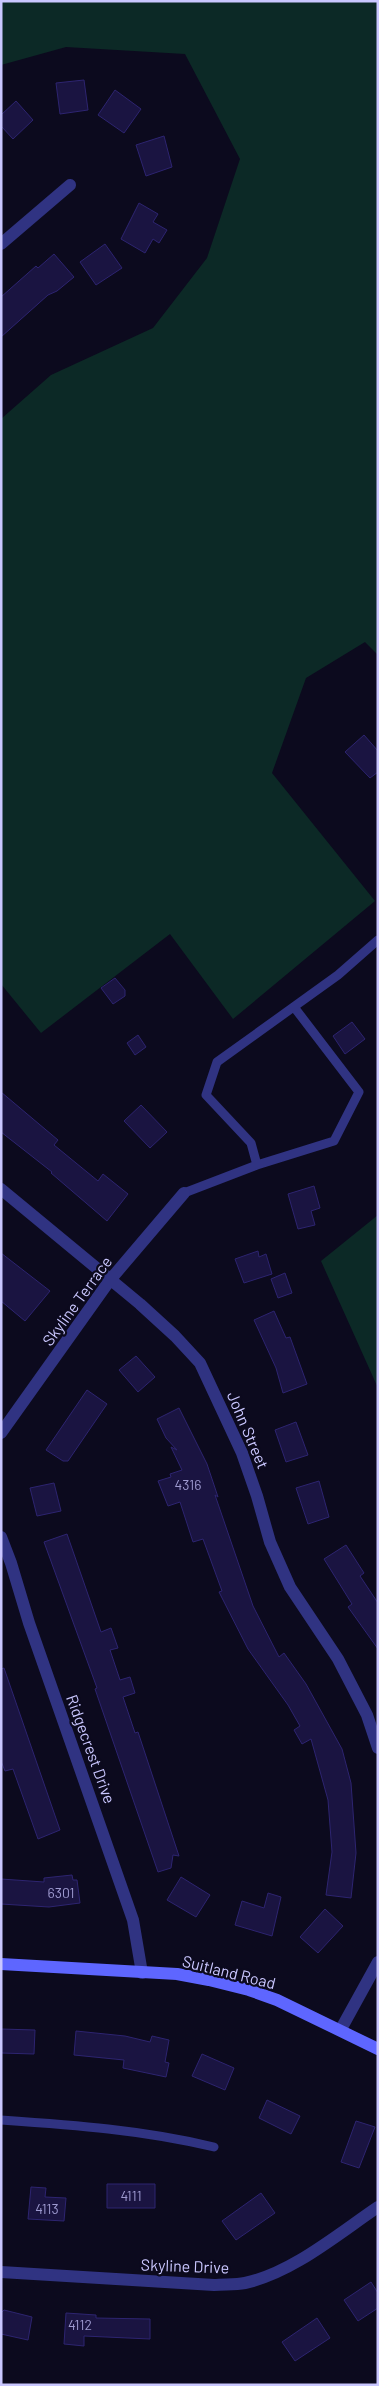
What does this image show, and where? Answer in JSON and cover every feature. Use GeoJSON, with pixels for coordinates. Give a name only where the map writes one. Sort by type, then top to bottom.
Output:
{"type":"FeatureCollection","features":[{"type":"Feature","properties":{"kind":"main road","name":"Suitland Road"},"geometry":{"type":"LineString","coordinates":[[1,1964],[177,1974],[249,1990],[277,2000],[378,2049]]}},
{"type":"Feature","properties":{"kind":"street"},"geometry":{"type":"LineString","coordinates":[[1,244],[70,185]]}},
{"type":"Feature","properties":{"kind":"street","name":"John Street"},"geometry":{"type":"LineString","coordinates":[[1,1189],[175,1336],[200,1363],[242,1453],[270,1542],[290,1587],[338,1660],[367,1714],[378,1748]]}},
{"type":"Feature","properties":{"kind":"street","name":"Skyline Terrace"},"geometry":{"type":"LineString","coordinates":[[1,1433],[110,1280],[184,1193]]}},
{"type":"Feature","properties":{"kind":"street","name":"Ridgecrest Drive"},"geometry":{"type":"LineString","coordinates":[[1,1537],[12,1563],[28,1623],[130,1912],[142,1973]]}},
{"type":"Feature","properties":{"kind":"street"},"geometry":{"type":"LineString","coordinates":[[340,2030],[378,1962]]}},
{"type":"Feature","properties":{"kind":"street","name":"Skyline Drive"},"geometry":{"type":"LineString","coordinates":[[1,2272],[214,2285],[244,2283],[272,2274],[297,2260],[378,2207]]}},
{"type":"Feature","properties":{"kind":"lane"},"geometry":{"type":"LineString","coordinates":[[257,1165],[251,1143],[206,1095],[217,1062],[338,975],[378,940]]}},
{"type":"Feature","properties":{"kind":"lane"},"geometry":{"type":"LineString","coordinates":[[184,1193],[257,1165],[334,1141],[359,1092],[294,1007]]}},
{"type":"Feature","properties":{"kind":"lane"},"geometry":{"type":"LineString","coordinates":[[1,2120],[78,2125],[173,2137],[214,2147]]}},
{"type":"Feature","properties":{"kind":"green space"},"geometry":{"type":"Polygon","coordinates":[[[1,1],[378,1],[378,655],[365,642],[306,678],[272,773],[375,901],[233,1019],[170,934],[41,1033],[1,984],[1,419],[51,375],[153,328],[207,258],[240,159],[185,54],[66,47],[1,65],[1,1]]]}},
{"type":"Feature","properties":{"kind":"green space"},"geometry":{"type":"Polygon","coordinates":[[[378,1215],[378,1388],[321,1261],[378,1215]]]}},
{"type":"Feature","properties":{"kind":"building"},"geometry":{"type":"Polygon","coordinates":[[[84,80],[88,110],[60,114],[56,83],[84,80]]]}},
{"type":"Feature","properties":{"kind":"building"},"geometry":{"type":"Polygon","coordinates":[[[115,90],[141,109],[124,133],[98,115],[115,90]]]}},
{"type":"Feature","properties":{"kind":"building"},"geometry":{"type":"Polygon","coordinates":[[[16,101],[33,120],[13,139],[1,126],[1,115],[16,101]]]}},
{"type":"Feature","properties":{"kind":"building"},"geometry":{"type":"Polygon","coordinates":[[[164,136],[172,167],[146,176],[136,145],[164,136]]]}},
{"type":"Feature","properties":{"kind":"building"},"geometry":{"type":"Polygon","coordinates":[[[139,203],[158,214],[153,222],[167,230],[159,243],[153,239],[145,253],[121,239],[139,203]]]}},
{"type":"Feature","properties":{"kind":"building"},"geometry":{"type":"Polygon","coordinates":[[[105,244],[122,268],[96,285],[80,262],[105,244]]]}},
{"type":"Feature","properties":{"kind":"building"},"geometry":{"type":"Polygon","coordinates":[[[54,254],[74,277],[57,291],[48,295],[1,337],[1,297],[36,266],[38,268],[54,254]]]}},
{"type":"Feature","properties":{"kind":"building"},"geometry":{"type":"Polygon","coordinates":[[[364,735],[378,751],[378,772],[370,778],[345,752],[364,735]]]}},
{"type":"Feature","properties":{"kind":"building"},"geometry":{"type":"Polygon","coordinates":[[[115,978],[125,990],[125,996],[113,1004],[101,988],[115,978]]]}},
{"type":"Feature","properties":{"kind":"building"},"geometry":{"type":"Polygon","coordinates":[[[352,1022],[365,1039],[345,1054],[333,1036],[352,1022]]]}},
{"type":"Feature","properties":{"kind":"building"},"geometry":{"type":"Polygon","coordinates":[[[138,1035],[146,1047],[135,1055],[127,1043],[138,1035]]]}},
{"type":"Feature","properties":{"kind":"building"},"geometry":{"type":"Polygon","coordinates":[[[1,1092],[58,1140],[54,1145],[98,1181],[103,1174],[128,1194],[107,1221],[52,1172],[1,1132],[1,1092]]]}},
{"type":"Feature","properties":{"kind":"building"},"geometry":{"type":"Polygon","coordinates":[[[141,1105],[167,1132],[150,1148],[124,1121],[141,1105]]]}},
{"type":"Feature","properties":{"kind":"building"},"geometry":{"type":"Polygon","coordinates":[[[314,1186],[320,1208],[311,1211],[315,1225],[298,1229],[288,1194],[314,1186]]]}},
{"type":"Feature","properties":{"kind":"building"},"geometry":{"type":"Polygon","coordinates":[[[258,1251],[259,1257],[266,1254],[272,1274],[244,1283],[235,1259],[258,1251]]]}},
{"type":"Feature","properties":{"kind":"building"},"geometry":{"type":"Polygon","coordinates":[[[1,1253],[50,1291],[25,1321],[1,1301],[1,1253]]]}},
{"type":"Feature","properties":{"kind":"building"},"geometry":{"type":"Polygon","coordinates":[[[285,1273],[292,1293],[278,1298],[271,1279],[285,1273]]]}},
{"type":"Feature","properties":{"kind":"building"},"geometry":{"type":"Polygon","coordinates":[[[274,1311],[286,1338],[290,1337],[307,1384],[283,1393],[276,1368],[254,1320],[274,1311]]]}},
{"type":"Feature","properties":{"kind":"building"},"geometry":{"type":"Polygon","coordinates":[[[136,1356],[155,1377],[138,1392],[119,1370],[136,1356]]]}},
{"type":"Feature","properties":{"kind":"building"},"geometry":{"type":"Polygon","coordinates":[[[87,1390],[107,1404],[68,1461],[63,1461],[46,1450],[87,1390]]]}},
{"type":"Feature","properties":{"kind":"building"},"geometry":{"type":"Polygon","coordinates":[[[179,1408],[207,1464],[218,1497],[215,1495],[253,1606],[279,1657],[284,1653],[306,1684],[342,1749],[351,1783],[356,1853],[351,1898],[326,1895],[332,1852],[328,1800],[311,1739],[302,1744],[294,1730],[300,1726],[288,1705],[248,1649],[219,1592],[222,1591],[203,1539],[193,1542],[180,1502],[168,1506],[158,1481],[171,1477],[170,1474],[182,1470],[171,1447],[177,1450],[166,1438],[157,1419],[179,1408]]]}},
{"type":"Feature","properties":{"kind":"building"},"geometry":{"type":"Polygon","coordinates":[[[296,1422],[308,1455],[286,1462],[275,1430],[296,1422]]]}},
{"type":"Feature","properties":{"kind":"building"},"geometry":{"type":"Polygon","coordinates":[[[319,1481],[329,1517],[308,1524],[296,1488],[319,1481]]]}},
{"type":"Feature","properties":{"kind":"building"},"geometry":{"type":"Polygon","coordinates":[[[54,1483],[61,1511],[37,1516],[30,1488],[54,1483]]]}},
{"type":"Feature","properties":{"kind":"building"},"geometry":{"type":"Polygon","coordinates":[[[67,1534],[101,1632],[111,1628],[118,1648],[110,1650],[120,1680],[130,1677],[135,1693],[123,1697],[135,1733],[138,1732],[179,1856],[173,1855],[171,1868],[158,1872],[95,1689],[97,1688],[44,1542],[67,1534]]]}},
{"type":"Feature","properties":{"kind":"building"},"geometry":{"type":"Polygon","coordinates":[[[346,1545],[364,1573],[360,1576],[378,1603],[378,1649],[348,1607],[352,1604],[324,1559],[346,1545]]]}},
{"type":"Feature","properties":{"kind":"building"},"geometry":{"type":"Polygon","coordinates":[[[4,1668],[60,1830],[38,1839],[13,1769],[5,1771],[1,1761],[1,1669],[4,1668]]]}},
{"type":"Feature","properties":{"kind":"building"},"geometry":{"type":"Polygon","coordinates":[[[72,1875],[73,1880],[77,1880],[80,1903],[49,1907],[1,1904],[1,1879],[44,1882],[44,1878],[72,1875]]]}},
{"type":"Feature","properties":{"kind":"building"},"geometry":{"type":"Polygon","coordinates":[[[181,1877],[210,1895],[196,1917],[167,1900],[181,1877]]]}},
{"type":"Feature","properties":{"kind":"building"},"geometry":{"type":"Polygon","coordinates":[[[268,1893],[281,1897],[272,1936],[235,1925],[242,1901],[264,1908],[268,1893]]]}},
{"type":"Feature","properties":{"kind":"building"},"geometry":{"type":"Polygon","coordinates":[[[325,1909],[343,1926],[318,1953],[300,1937],[325,1909]]]}},
{"type":"Feature","properties":{"kind":"building"},"geometry":{"type":"Polygon","coordinates":[[[1,2029],[35,2030],[34,2054],[1,2053],[1,2029]]]}},
{"type":"Feature","properties":{"kind":"building"},"geometry":{"type":"Polygon","coordinates":[[[76,2031],[125,2036],[150,2042],[152,2036],[169,2040],[165,2062],[169,2063],[166,2077],[123,2068],[124,2060],[74,2055],[76,2031]]]}},
{"type":"Feature","properties":{"kind":"building"},"geometry":{"type":"Polygon","coordinates":[[[202,2054],[234,2068],[225,2090],[192,2076],[202,2054]]]}},
{"type":"Feature","properties":{"kind":"building"},"geometry":{"type":"Polygon","coordinates":[[[267,2100],[300,2116],[291,2134],[259,2118],[267,2100]]]}},
{"type":"Feature","properties":{"kind":"building"},"geometry":{"type":"Polygon","coordinates":[[[356,2121],[375,2127],[359,2168],[341,2162],[356,2121]]]}},
{"type":"Feature","properties":{"kind":"building"},"geometry":{"type":"Polygon","coordinates":[[[107,2184],[155,2184],[155,2208],[107,2208],[107,2184]]]}},
{"type":"Feature","properties":{"kind":"building"},"geometry":{"type":"Polygon","coordinates":[[[31,2187],[46,2188],[45,2197],[66,2198],[64,2221],[28,2219],[31,2187]]]}},
{"type":"Feature","properties":{"kind":"building"},"geometry":{"type":"Polygon","coordinates":[[[261,2193],[275,2213],[236,2240],[222,2221],[261,2193]]]}},
{"type":"Feature","properties":{"kind":"building"},"geometry":{"type":"Polygon","coordinates":[[[371,2282],[378,2293],[378,2308],[358,2321],[344,2300],[371,2282]]]}},
{"type":"Feature","properties":{"kind":"building"},"geometry":{"type":"Polygon","coordinates":[[[4,2310],[32,2317],[28,2340],[1,2334],[1,2313],[4,2310]]]}},
{"type":"Feature","properties":{"kind":"building"},"geometry":{"type":"Polygon","coordinates":[[[66,2313],[96,2315],[96,2318],[150,2319],[150,2339],[84,2336],[84,2346],[64,2344],[66,2313]]]}},
{"type":"Feature","properties":{"kind":"building"},"geometry":{"type":"Polygon","coordinates":[[[317,2318],[330,2338],[295,2361],[282,2342],[317,2318]]]}}]}
